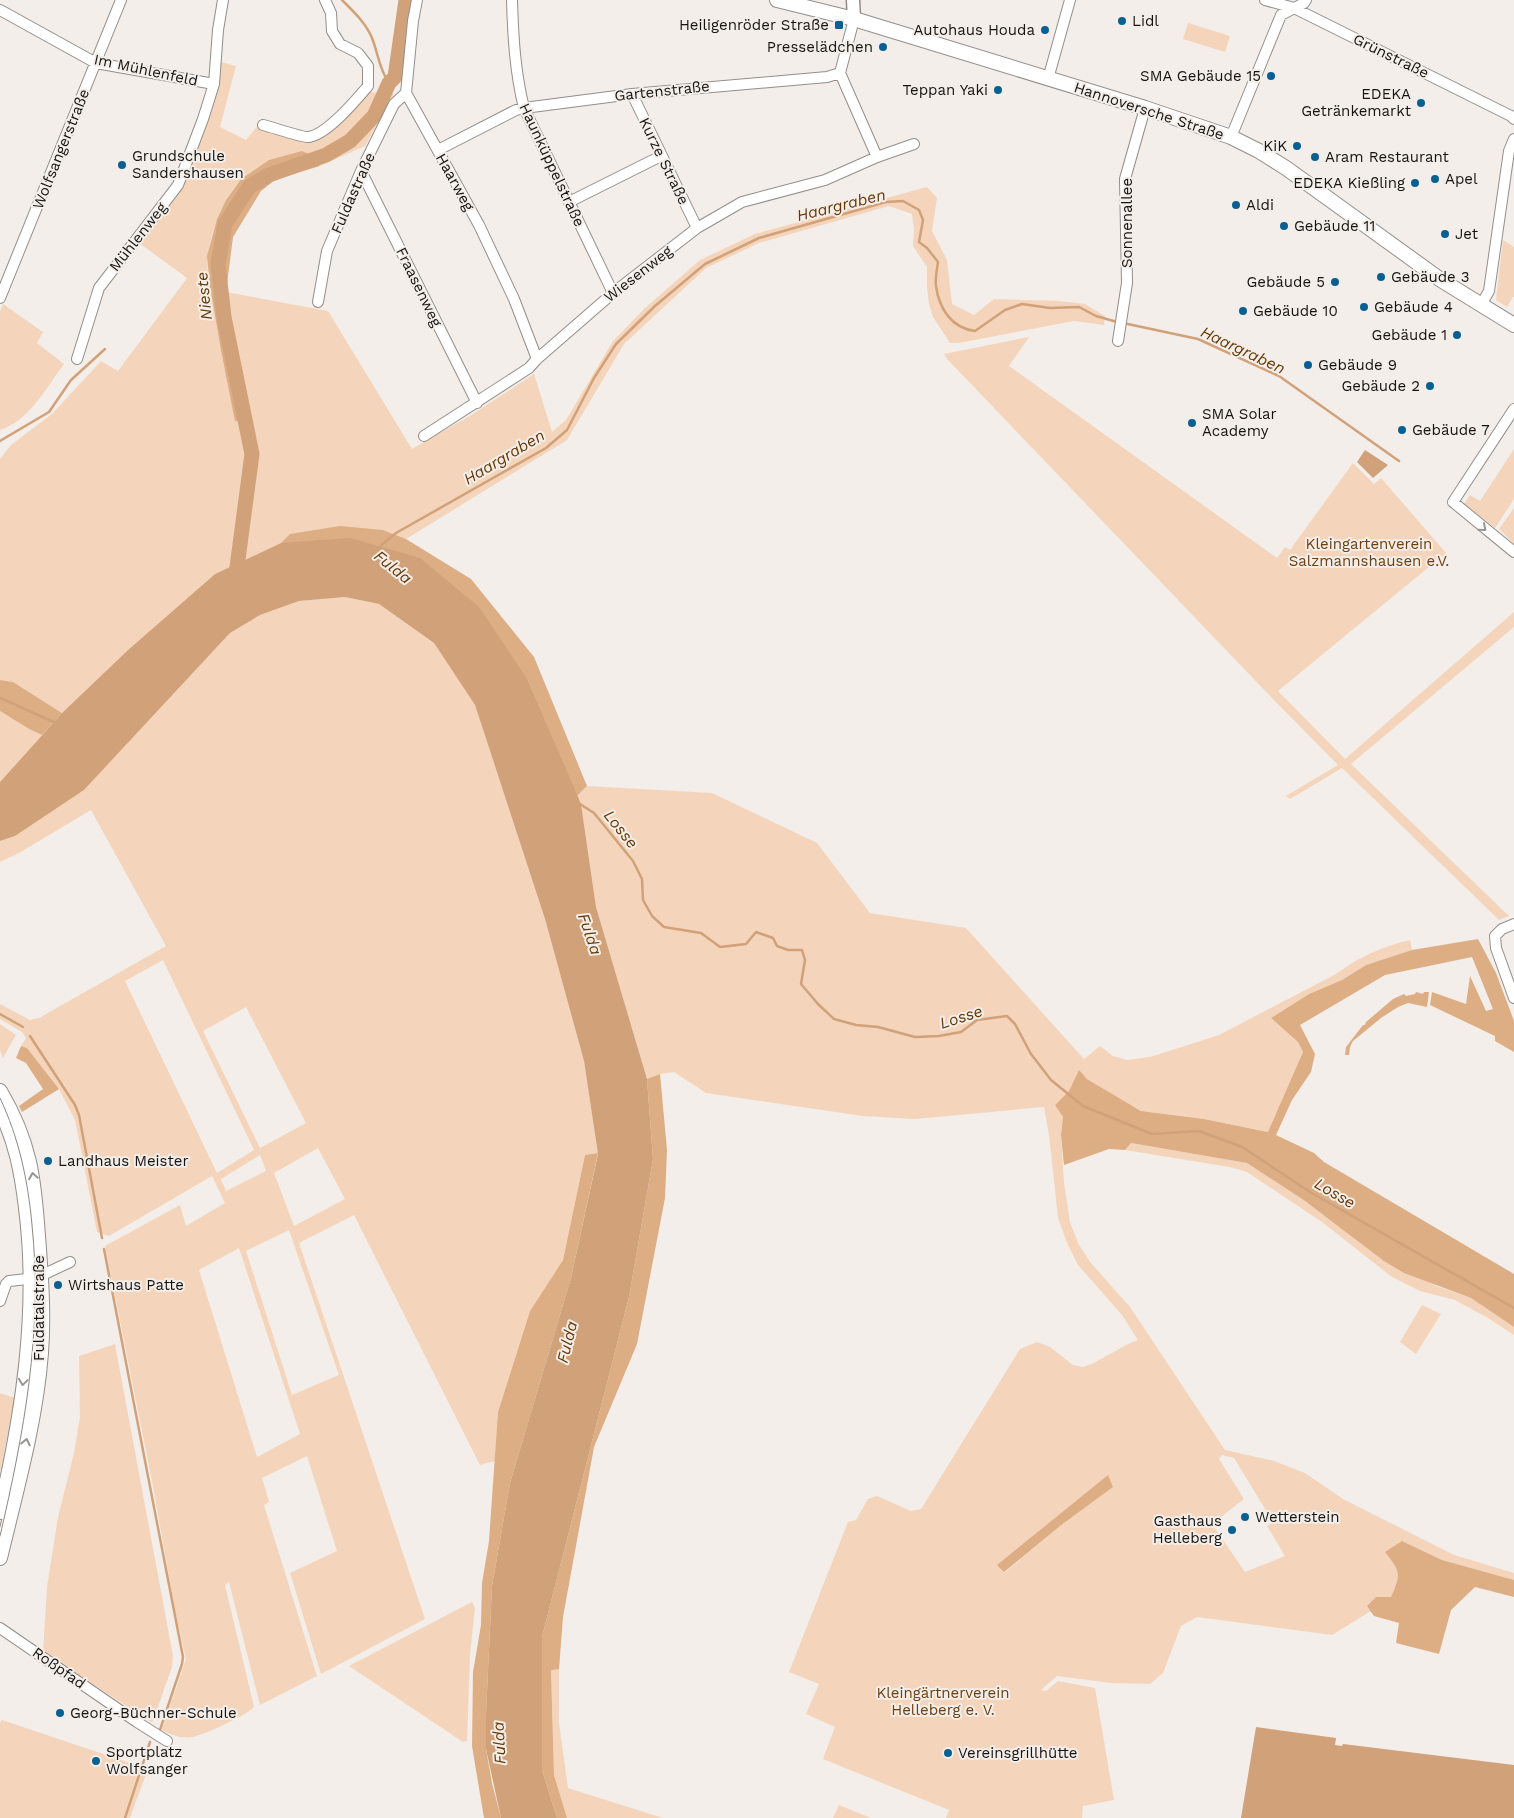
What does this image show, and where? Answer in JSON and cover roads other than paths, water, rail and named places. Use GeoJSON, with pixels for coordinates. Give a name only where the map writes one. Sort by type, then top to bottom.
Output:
{"type":"FeatureCollection","features":[{"type":"Feature","properties":{"kind":"main road","name":"Hannoversche Straße"},"geometry":{"type":"LineString","coordinates":[[777,0],[854,19],[1145,108],[1231,137],[1259,151],[1286,168],[1426,270],[1514,325]]}},
{"type":"Feature","properties":{"kind":"main road","name":"Fuldatalstraße"},"geometry":{"type":"LineString","coordinates":[[0,1091],[17,1124],[32,1171],[36,1198],[36,1278],[41,1354],[35,1398],[0,1558]]}},
{"type":"Feature","properties":{"kind":"main road","name":"Fuldatalstraße"},"geometry":{"type":"LineString","coordinates":[[0,1110],[12,1136],[21,1171],[36,1278],[15,1440],[0,1512]]}},
{"type":"Feature","properties":{"kind":"street","name":"Wolfsangerstraße"},"geometry":{"type":"LineString","coordinates":[[0,298],[121,0]]}},
{"type":"Feature","properties":{"kind":"street","name":"Mühlenweg"},"geometry":{"type":"LineString","coordinates":[[77,359],[99,288],[178,185],[203,120],[214,84],[218,30],[223,0]]}},
{"type":"Feature","properties":{"kind":"street"},"geometry":{"type":"LineString","coordinates":[[263,125],[308,138],[335,122],[368,86],[368,66],[358,53],[340,44],[332,31],[331,13],[325,0]]}},
{"type":"Feature","properties":{"kind":"street"},"geometry":{"type":"LineString","coordinates":[[406,93],[413,21],[417,0]]}},
{"type":"Feature","properties":{"kind":"street","name":"Haunküppelstraße"},"geometry":{"type":"LineString","coordinates":[[512,0],[514,51],[524,108],[613,293]]}},
{"type":"Feature","properties":{"kind":"street"},"geometry":{"type":"LineString","coordinates":[[853,0],[854,19],[840,72],[877,157]]}},
{"type":"Feature","properties":{"kind":"street"},"geometry":{"type":"LineString","coordinates":[[1048,79],[1070,0]]}},
{"type":"Feature","properties":{"kind":"street","name":"Grünstraße"},"geometry":{"type":"LineString","coordinates":[[1265,0],[1294,8],[1410,64],[1514,119]]}},
{"type":"Feature","properties":{"kind":"street"},"geometry":{"type":"LineString","coordinates":[[1231,137],[1281,15],[1304,3],[1306,0]]}},
{"type":"Feature","properties":{"kind":"street","name":"Im Mühlenfeld"},"geometry":{"type":"LineString","coordinates":[[0,10],[96,63],[214,84]]}},
{"type":"Feature","properties":{"kind":"street","name":"Gartenstraße"},"geometry":{"type":"LineString","coordinates":[[438,150],[516,110],[524,108],[632,94],[827,77],[840,72]]}},
{"type":"Feature","properties":{"kind":"street","name":"Haarweg"},"geometry":{"type":"LineString","coordinates":[[406,93],[479,225],[510,290],[537,359]]}},
{"type":"Feature","properties":{"kind":"street","name":"Fuldastraße"},"geometry":{"type":"LineString","coordinates":[[318,302],[327,251],[361,171],[394,104],[406,93]]}},
{"type":"Feature","properties":{"kind":"street","name":"Kurze Straße"},"geometry":{"type":"LineString","coordinates":[[632,94],[697,228]]}},
{"type":"Feature","properties":{"kind":"street","name":"Sonnenallee"},"geometry":{"type":"LineString","coordinates":[[1119,336],[1127,283],[1125,179],[1145,108]]}},
{"type":"Feature","properties":{"kind":"street"},"geometry":{"type":"LineString","coordinates":[[1481,305],[1488,291],[1510,151],[1514,139]]}},
{"type":"Feature","properties":{"kind":"street","name":"Wiesenweg"},"geometry":{"type":"LineString","coordinates":[[424,436],[529,368],[613,293],[697,228],[742,202],[825,180],[877,157],[914,144]]}},
{"type":"Feature","properties":{"kind":"street"},"geometry":{"type":"LineString","coordinates":[[569,202],[662,156]]}},
{"type":"Feature","properties":{"kind":"street","name":"Fraasenweg"},"geometry":{"type":"LineString","coordinates":[[361,171],[477,403]]}},
{"type":"Feature","properties":{"kind":"street"},"geometry":{"type":"LineString","coordinates":[[1514,409],[1453,502],[1514,552]]}},
{"type":"Feature","properties":{"kind":"street"},"geometry":{"type":"LineString","coordinates":[[1513,924],[1502,929],[1495,936],[1496,948],[1514,998]]}},
{"type":"Feature","properties":{"kind":"street"},"geometry":{"type":"LineString","coordinates":[[0,1301],[6,1284],[9,1281],[36,1278],[70,1262]]}},
{"type":"Feature","properties":{"kind":"street","name":"Roßpfad"},"geometry":{"type":"LineString","coordinates":[[0,1628],[167,1741]]}},
{"type":"Feature","properties":{"kind":"water"},"geometry":{"type":"Polygon","coordinates":[[[1365,450],[1388,465],[1373,478],[1357,462],[1365,450]]]}},
{"type":"Feature","properties":{"kind":"water","name":"Fulda"},"geometry":{"type":"Polygon","coordinates":[[[350,538],[420,558],[479,607],[528,680],[581,804],[596,907],[647,1079],[653,1159],[629,1297],[542,1637],[542,1770],[557,1818],[501,1818],[486,1749],[492,1586],[510,1483],[571,1278],[598,1154],[584,1061],[545,919],[475,705],[434,643],[379,604],[345,597],[299,601],[260,615],[230,633],[84,790],[15,836],[0,841],[0,782],[62,713],[128,650],[215,574],[281,543],[350,538]]]}},
{"type":"Feature","properties":{"kind":"water"},"geometry":{"type":"Polygon","coordinates":[[[1256,1727],[1336,1738],[1335,1745],[1342,1746],[1343,1744],[1514,1765],[1514,1818],[1241,1818],[1256,1727]]]}},
{"type":"Feature","properties":{"kind":"waterway","name":"Nieste"},"geometry":{"type":"LineString","coordinates":[[342,0],[366,27],[389,83]]}},
{"type":"Feature","properties":{"kind":"waterway","name":"Nieste"},"geometry":{"type":"LineString","coordinates":[[235,582],[252,454],[224,317],[218,264],[225,224],[249,187],[269,175],[326,155],[350,141],[374,116],[389,83],[395,77],[406,0]]}},
{"type":"Feature","properties":{"kind":"waterway","name":"Haargraben"},"geometry":{"type":"LineString","coordinates":[[379,547],[396,533],[546,448],[567,430],[594,378],[616,344],[655,306],[705,264],[759,238],[886,202],[903,201],[919,210],[923,220],[919,242],[927,248],[938,262],[936,283],[940,302],[948,316],[959,326],[975,331],[1005,310],[1022,304],[1050,308],[1079,307],[1096,316],[1117,322]]}},
{"type":"Feature","properties":{"kind":"waterway","name":"Haargraben"},"geometry":{"type":"LineString","coordinates":[[1123,323],[1198,339],[1279,376],[1399,461]]}},
{"type":"Feature","properties":{"kind":"waterway"},"geometry":{"type":"LineString","coordinates":[[0,441],[49,412],[71,380],[105,349]]}},
{"type":"Feature","properties":{"kind":"waterway"},"geometry":{"type":"LineString","coordinates":[[0,698],[56,723]]}},
{"type":"Feature","properties":{"kind":"waterway","name":"Losse"},"geometry":{"type":"LineString","coordinates":[[580,804],[594,813],[633,861],[642,879],[643,900],[652,916],[664,927],[701,933],[720,947],[746,944],[756,932],[773,938],[777,946],[788,950],[802,950],[805,960],[801,984],[834,1019],[856,1025],[878,1027],[915,1037],[939,1036],[961,1032],[977,1020],[1007,1016],[1015,1024],[1031,1054],[1051,1080],[1083,1106],[1152,1134],[1199,1131],[1242,1147],[1310,1192],[1514,1308]]}},
{"type":"Feature","properties":{"kind":"waterway"},"geometry":{"type":"LineString","coordinates":[[0,1014],[23,1027]]}},
{"type":"Feature","properties":{"kind":"waterway"},"geometry":{"type":"LineString","coordinates":[[30,1036],[75,1105],[79,1115],[102,1238]]}},
{"type":"Feature","properties":{"kind":"waterway"},"geometry":{"type":"LineString","coordinates":[[104,1249],[183,1657],[160,1730]]}},
{"type":"Feature","properties":{"kind":"waterway"},"geometry":{"type":"LineString","coordinates":[[125,1818],[150,1742]]}},
{"type":"Feature","properties":{"kind":"tram line"},"geometry":{"type":"LineString","coordinates":[[0,1098],[7,1113],[22,1160],[28,1192],[35,1265],[35,1304],[29,1382],[17,1459],[0,1536]]}},
{"type":"Feature","properties":{"kind":"place","name":"Lidl"},"geometry":{"type":"Point","coordinates":[1122,21]}},
{"type":"Feature","properties":{"kind":"place","name":"Heiligenröder Straße"},"geometry":{"type":"Point","coordinates":[839,25]}},
{"type":"Feature","properties":{"kind":"place","name":"Autohaus Houda"},"geometry":{"type":"Point","coordinates":[1045,30]}},
{"type":"Feature","properties":{"kind":"place","name":"Presselädchen"},"geometry":{"type":"Point","coordinates":[883,47]}},
{"type":"Feature","properties":{"kind":"place","name":"SMA Gebäude 15"},"geometry":{"type":"Point","coordinates":[1271,76]}},
{"type":"Feature","properties":{"kind":"place","name":"Teppan Yaki"},"geometry":{"type":"Point","coordinates":[998,90]}},
{"type":"Feature","properties":{"kind":"place","name":"EDEKA Getränkemarkt"},"geometry":{"type":"Point","coordinates":[1421,103]}},
{"type":"Feature","properties":{"kind":"place","name":"KiK"},"geometry":{"type":"Point","coordinates":[1297,146]}},
{"type":"Feature","properties":{"kind":"place","name":"Aram Restaurant"},"geometry":{"type":"Point","coordinates":[1315,157]}},
{"type":"Feature","properties":{"kind":"place","name":"Grundschule Sandershausen"},"geometry":{"type":"Point","coordinates":[122,165]}},
{"type":"Feature","properties":{"kind":"place","name":"Apel"},"geometry":{"type":"Point","coordinates":[1435,179]}},
{"type":"Feature","properties":{"kind":"place","name":"EDEKA Kießling"},"geometry":{"type":"Point","coordinates":[1415,183]}},
{"type":"Feature","properties":{"kind":"place","name":"Aldi"},"geometry":{"type":"Point","coordinates":[1236,205]}},
{"type":"Feature","properties":{"kind":"place","name":"Gebäude 11"},"geometry":{"type":"Point","coordinates":[1284,226]}},
{"type":"Feature","properties":{"kind":"place","name":"Jet"},"geometry":{"type":"Point","coordinates":[1445,234]}},
{"type":"Feature","properties":{"kind":"place","name":"Gebäude 3"},"geometry":{"type":"Point","coordinates":[1381,277]}},
{"type":"Feature","properties":{"kind":"place","name":"Gebäude 5"},"geometry":{"type":"Point","coordinates":[1335,282]}},
{"type":"Feature","properties":{"kind":"place","name":"Gebäude 4"},"geometry":{"type":"Point","coordinates":[1364,307]}},
{"type":"Feature","properties":{"kind":"place","name":"Gebäude 10"},"geometry":{"type":"Point","coordinates":[1243,311]}},
{"type":"Feature","properties":{"kind":"place","name":"Gebäude 1"},"geometry":{"type":"Point","coordinates":[1457,335]}},
{"type":"Feature","properties":{"kind":"place","name":"Gebäude 9"},"geometry":{"type":"Point","coordinates":[1308,365]}},
{"type":"Feature","properties":{"kind":"place","name":"Gebäude 2"},"geometry":{"type":"Point","coordinates":[1430,386]}},
{"type":"Feature","properties":{"kind":"place","name":"SMA Solar Academy"},"geometry":{"type":"Point","coordinates":[1192,423]}},
{"type":"Feature","properties":{"kind":"place","name":"Gebäude 7"},"geometry":{"type":"Point","coordinates":[1402,430]}},
{"type":"Feature","properties":{"kind":"place","name":"Landhaus Meister"},"geometry":{"type":"Point","coordinates":[48,1161]}},
{"type":"Feature","properties":{"kind":"place","name":"Wirtshaus Patte"},"geometry":{"type":"Point","coordinates":[58,1285]}},
{"type":"Feature","properties":{"kind":"place","name":"Wetterstein"},"geometry":{"type":"Point","coordinates":[1245,1517]}},
{"type":"Feature","properties":{"kind":"place","name":"Gasthaus Helleberg"},"geometry":{"type":"Point","coordinates":[1232,1530]}},
{"type":"Feature","properties":{"kind":"place","name":"Georg-Büchner-Schule"},"geometry":{"type":"Point","coordinates":[60,1713]}},
{"type":"Feature","properties":{"kind":"place","name":"Vereinsgrillhütte"},"geometry":{"type":"Point","coordinates":[948,1753]}},
{"type":"Feature","properties":{"kind":"place","name":"Sportplatz Wolfsanger"},"geometry":{"type":"Point","coordinates":[96,1761]}},
{"type":"Feature","properties":{"kind":"park label","name":"Kleingartenverein Salzmannshausen e.V."},"geometry":{"type":"Point","coordinates":[1369,552]}},
{"type":"Feature","properties":{"kind":"park label","name":"Kleingärtnerverein Helleberg e. V."},"geometry":{"type":"Point","coordinates":[943,1702]}}]}
